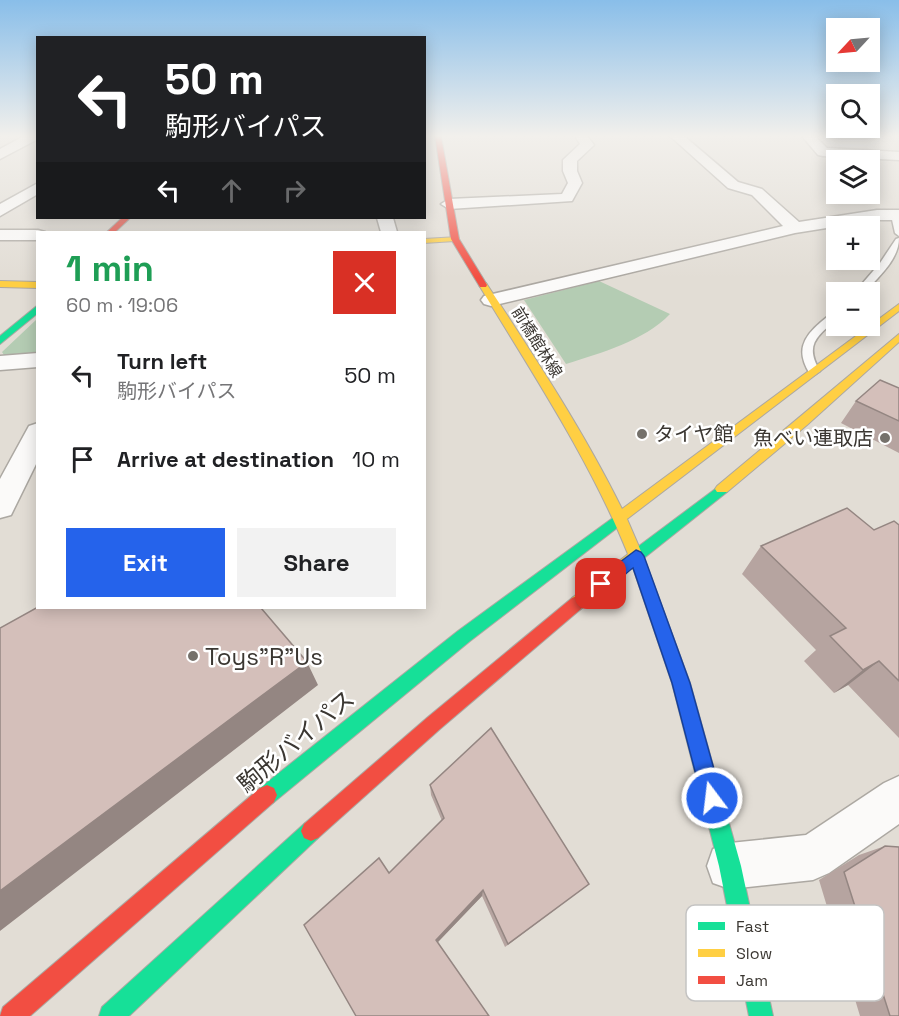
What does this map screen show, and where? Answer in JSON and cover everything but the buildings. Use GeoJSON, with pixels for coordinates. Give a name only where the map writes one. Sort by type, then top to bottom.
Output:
{"type":"FeatureCollection","features":[{"type":"Feature","properties":{"kind":"main road","name":"前橋館林線"},"geometry":{"type":"LineString","coordinates":[[446,183],[454,239],[598,473],[621,518],[681,683],[730,866],[738,905]]}},
{"type":"Feature","properties":{"kind":"main road"},"geometry":{"type":"LineString","coordinates":[[112,231],[125,219]]}},
{"type":"Feature","properties":{"kind":"main road"},"geometry":{"type":"LineString","coordinates":[[426,241],[454,239]]}},
{"type":"Feature","properties":{"kind":"main road"},"geometry":{"type":"LineString","coordinates":[[0,284],[36,285]]}},
{"type":"Feature","properties":{"kind":"main road","name":"駒形バイパス"},"geometry":{"type":"LineString","coordinates":[[12,1016],[312,755],[535,581],[899,307]]}},
{"type":"Feature","properties":{"kind":"main road"},"geometry":{"type":"LineString","coordinates":[[0,341],[36,310]]}},
{"type":"Feature","properties":{"kind":"main road"},"geometry":{"type":"LineString","coordinates":[[111,1016],[204,928],[466,695],[636,556],[695,511],[860,373],[899,336]]}},
{"type":"Feature","properties":{"kind":"main road","name":"前橋館林線"},"geometry":{"type":"LineString","coordinates":[[758,1001],[761,1016]]}},
{"type":"Feature","properties":{"kind":"street"},"geometry":{"type":"LineString","coordinates":[[449,204],[555,201],[567,198],[575,183]]}},
{"type":"Feature","properties":{"kind":"street"},"geometry":{"type":"LineString","coordinates":[[731,183],[757,192],[795,228]]}},
{"type":"Feature","properties":{"kind":"street"},"geometry":{"type":"LineString","coordinates":[[0,211],[36,188]]}},
{"type":"Feature","properties":{"kind":"street"},"geometry":{"type":"LineString","coordinates":[[491,300],[795,228],[877,215],[897,215]]}},
{"type":"Feature","properties":{"kind":"street"},"geometry":{"type":"LineString","coordinates":[[0,235],[36,235]]}},
{"type":"Feature","properties":{"kind":"street"},"geometry":{"type":"LineString","coordinates":[[0,363],[36,360]]}},
{"type":"Feature","properties":{"kind":"street"},"geometry":{"type":"LineString","coordinates":[[0,507],[36,436]]}},
{"type":"Feature","properties":{"kind":"street"},"geometry":{"type":"LineString","coordinates":[[730,866],[813,857],[899,798]]}},
{"type":"Feature","properties":{"kind":"lane"},"geometry":{"type":"LineString","coordinates":[[897,215],[899,233]]}},
{"type":"Feature","properties":{"kind":"lane"},"geometry":{"type":"LineString","coordinates":[[869,282],[884,266],[899,241]]}},
{"type":"Feature","properties":{"kind":"lane"},"geometry":{"type":"LineString","coordinates":[[814,371],[806,360],[805,352],[813,334],[826,323]]}},
{"type":"Feature","properties":{"kind":"green space"},"geometry":{"type":"Polygon","coordinates":[[[599,281],[670,314],[648,332],[635,339],[566,364],[524,300],[599,281]]]}},
{"type":"Feature","properties":{"kind":"green space"},"geometry":{"type":"Polygon","coordinates":[[[36,320],[36,352],[4,355],[2,352],[36,320]]]}},
{"type":"Feature","properties":{"kind":"traffic: fast"},"geometry":{"type":"LineString","coordinates":[[0,341],[36,310]]}},
{"type":"Feature","properties":{"kind":"traffic: fast"},"geometry":{"type":"LineString","coordinates":[[722,489],[636,556],[681,683],[730,866],[738,905]]}},
{"type":"Feature","properties":{"kind":"traffic: fast"},"geometry":{"type":"LineString","coordinates":[[267,795],[464,636],[621,517]]}},
{"type":"Feature","properties":{"kind":"traffic: fast"},"geometry":{"type":"LineString","coordinates":[[111,1016],[311,831]]}},
{"type":"Feature","properties":{"kind":"traffic: fast"},"geometry":{"type":"LineString","coordinates":[[758,1001],[761,1016]]}},
{"type":"Feature","properties":{"kind":"traffic: slow"},"geometry":{"type":"LineString","coordinates":[[426,241],[455,239]]}},
{"type":"Feature","properties":{"kind":"traffic: slow"},"geometry":{"type":"LineString","coordinates":[[0,284],[36,285]]}},
{"type":"Feature","properties":{"kind":"traffic: slow"},"geometry":{"type":"LineString","coordinates":[[483,285],[586,451],[621,520],[636,556],[577,603]]}},
{"type":"Feature","properties":{"kind":"traffic: slow"},"geometry":{"type":"LineString","coordinates":[[621,517],[899,307]]}},
{"type":"Feature","properties":{"kind":"traffic: slow"},"geometry":{"type":"LineString","coordinates":[[722,489],[803,422],[899,337]]}},
{"type":"Feature","properties":{"kind":"traffic: jam"},"geometry":{"type":"LineString","coordinates":[[446,183],[455,239],[483,285]]}},
{"type":"Feature","properties":{"kind":"traffic: jam"},"geometry":{"type":"LineString","coordinates":[[112,231],[125,219]]}},
{"type":"Feature","properties":{"kind":"traffic: jam"},"geometry":{"type":"LineString","coordinates":[[311,831],[434,723],[577,603]]}},
{"type":"Feature","properties":{"kind":"traffic: jam"},"geometry":{"type":"LineString","coordinates":[[12,1016],[267,795]]}},
{"type":"Feature","properties":{"kind":"place","name":"タイヤ館"},"geometry":{"type":"Point","coordinates":[642,434]}},
{"type":"Feature","properties":{"kind":"place","name":"魚べい連取店"},"geometry":{"type":"Point","coordinates":[885,438]}},
{"type":"Feature","properties":{"kind":"place","name":"Toys\"R\"Us"},"geometry":{"type":"Point","coordinates":[193,656]}},
{"type":"Feature","properties":{"kind":"route"},"geometry":{"type":"LineString","coordinates":[[601,584],[636,556],[681,683],[712,798]]}}]}
